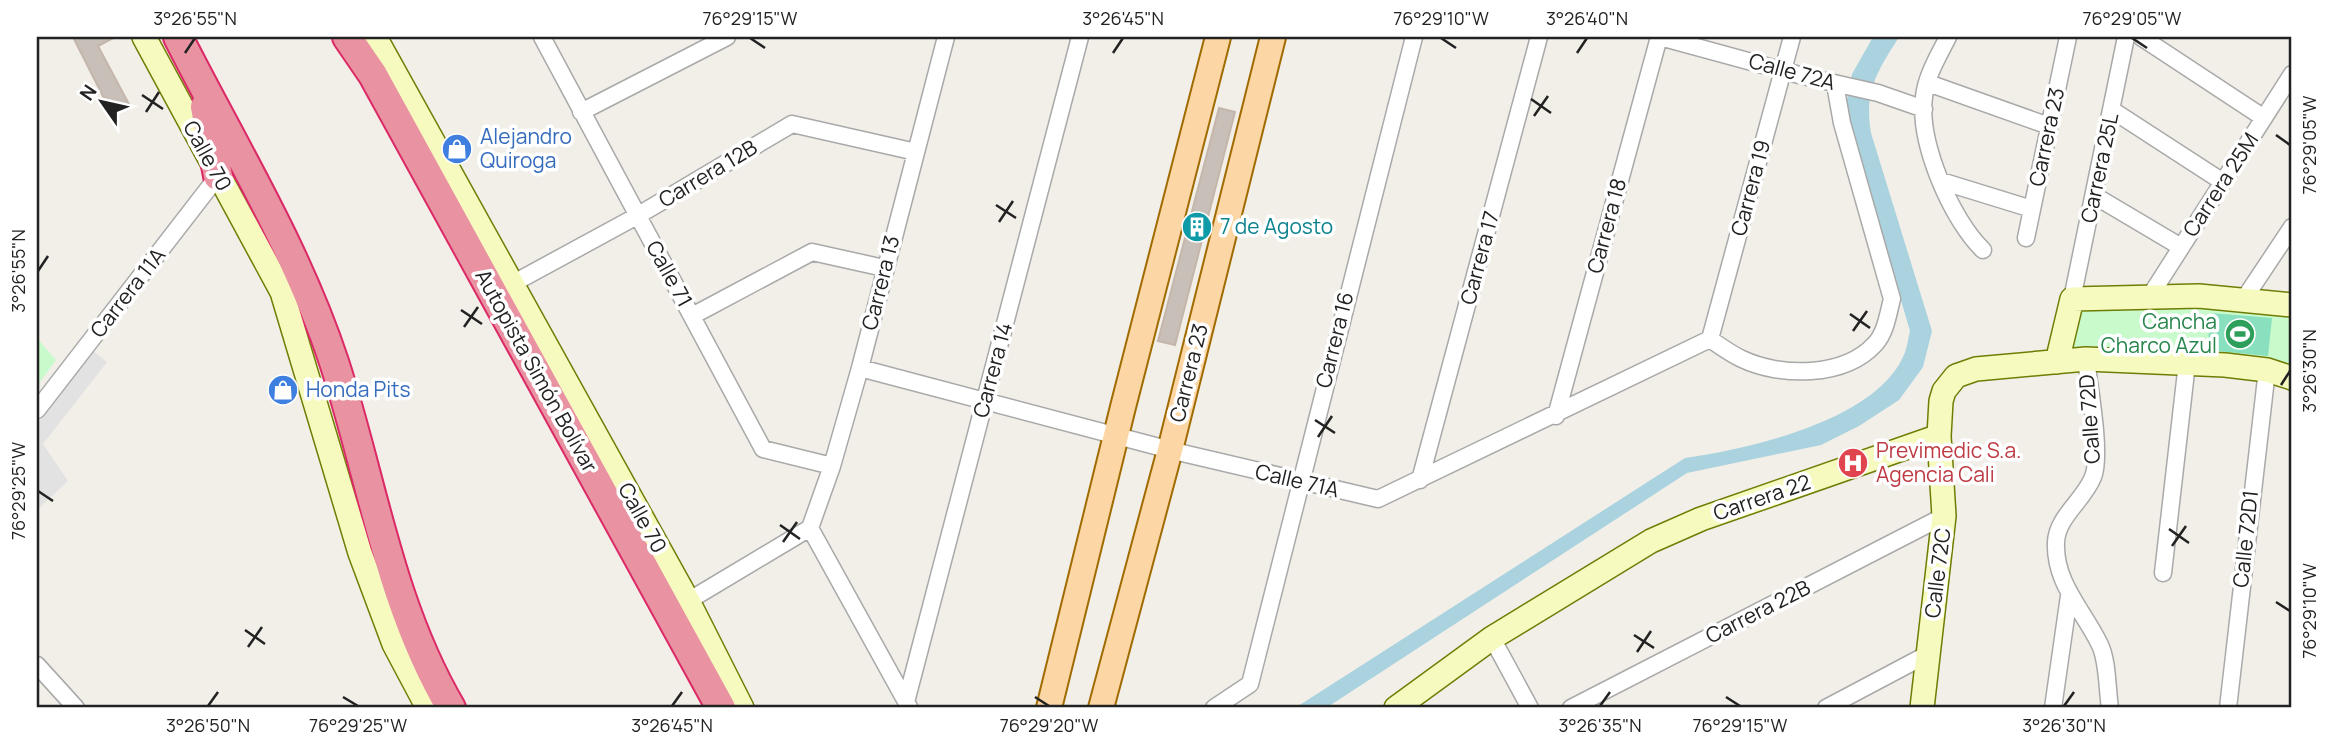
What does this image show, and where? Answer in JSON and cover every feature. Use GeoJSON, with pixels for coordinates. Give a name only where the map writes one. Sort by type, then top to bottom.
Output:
{"type":"FeatureCollection","features":[{"type":"Feature","properties":{"kind":"highway"},"geometry":{"type":"LineString","coordinates":[[178,37],[302,276],[334,362],[381,538],[412,630],[451,708]]}},
{"type":"Feature","properties":{"kind":"highway","name":"Autopista Simón Bolívar"},"geometry":{"type":"LineString","coordinates":[[346,37],[373,75],[708,682],[736,708]]}},
{"type":"Feature","properties":{"kind":"highway"},"geometry":{"type":"LineString","coordinates":[[361,37],[391,64]]}},
{"type":"Feature","properties":{"kind":"highway"},"geometry":{"type":"LineString","coordinates":[[200,80],[218,176]]}},
{"type":"Feature","properties":{"kind":"main road"},"geometry":{"type":"LineString","coordinates":[[1049,708],[1218,37]]}},
{"type":"Feature","properties":{"kind":"main road","name":"Carrera 23"},"geometry":{"type":"LineString","coordinates":[[1101,708],[1170,450],[1273,37]]}},
{"type":"Feature","properties":{"kind":"street","name":"Calle 70"},"geometry":{"type":"LineString","coordinates":[[144,37],[282,292],[360,553],[394,644],[428,708]]}},
{"type":"Feature","properties":{"kind":"street","name":"Calle 70"},"geometry":{"type":"LineString","coordinates":[[375,37],[688,601],[736,708]]}},
{"type":"Feature","properties":{"kind":"street","name":"Calle 71"},"geometry":{"type":"LineString","coordinates":[[541,37],[763,449],[832,466]]}},
{"type":"Feature","properties":{"kind":"street"},"geometry":{"type":"LineString","coordinates":[[581,112],[727,37]]}},
{"type":"Feature","properties":{"kind":"street","name":"Carrera 13"},"geometry":{"type":"LineString","coordinates":[[810,528],[832,466],[860,368],[946,37]]}},
{"type":"Feature","properties":{"kind":"street","name":"Carrera 14"},"geometry":{"type":"LineString","coordinates":[[908,705],[1080,37]]}},
{"type":"Feature","properties":{"kind":"street","name":"Carrera 16"},"geometry":{"type":"LineString","coordinates":[[1214,708],[1250,684],[1299,482],[1414,37]]}},
{"type":"Feature","properties":{"kind":"street","name":"Carrera 17"},"geometry":{"type":"LineString","coordinates":[[1420,480],[1539,37]]}},
{"type":"Feature","properties":{"kind":"street","name":"Calle 72A"},"geometry":{"type":"LineString","coordinates":[[1659,37],[1878,93],[1924,109]]}},
{"type":"Feature","properties":{"kind":"street","name":"Carrera 18"},"geometry":{"type":"LineString","coordinates":[[1556,416],[1659,37]]}},
{"type":"Feature","properties":{"kind":"street","name":"Carrera 19"},"geometry":{"type":"LineString","coordinates":[[1710,339],[1792,37]]}},
{"type":"Feature","properties":{"kind":"street"},"geometry":{"type":"LineString","coordinates":[[1948,37],[1928,83],[1924,109],[1926,131],[1941,181],[1958,219],[1983,250]]}},
{"type":"Feature","properties":{"kind":"street","name":"Carrera 25L"},"geometry":{"type":"LineString","coordinates":[[2071,299],[2095,196],[2126,37]]}},
{"type":"Feature","properties":{"kind":"street"},"geometry":{"type":"LineString","coordinates":[[2141,37],[2264,118]]}},
{"type":"Feature","properties":{"kind":"street","name":"Carrera 23"},"geometry":{"type":"LineString","coordinates":[[2026,238],[2049,126],[2063,38]]}},
{"type":"Feature","properties":{"kind":"street","name":"Carrera 25M"},"geometry":{"type":"LineString","coordinates":[[2150,296],[2292,74]]}},
{"type":"Feature","properties":{"kind":"street"},"geometry":{"type":"LineString","coordinates":[[1928,83],[2049,126]]}},
{"type":"Feature","properties":{"kind":"street"},"geometry":{"type":"LineString","coordinates":[[1710,339],[1743,360],[1791,372],[1831,368],[1857,358],[1876,344],[1886,324],[1892,299],[1842,123],[1839,85]]}},
{"type":"Feature","properties":{"kind":"street"},"geometry":{"type":"LineString","coordinates":[[2112,110],[2223,182]]}},
{"type":"Feature","properties":{"kind":"street","name":"Carrera 12B"},"geometry":{"type":"LineString","coordinates":[[512,285],[637,216],[792,124],[916,152]]}},
{"type":"Feature","properties":{"kind":"street","name":"Carrera 11A"},"geometry":{"type":"LineString","coordinates":[[37,410],[218,176]]}},
{"type":"Feature","properties":{"kind":"street"},"geometry":{"type":"LineString","coordinates":[[1941,181],[2032,209]]}},
{"type":"Feature","properties":{"kind":"street"},"geometry":{"type":"LineString","coordinates":[[2095,196],[2181,247]]}},
{"type":"Feature","properties":{"kind":"street"},"geometry":{"type":"LineString","coordinates":[[2244,299],[2292,227]]}},
{"type":"Feature","properties":{"kind":"street"},"geometry":{"type":"LineString","coordinates":[[692,316],[812,252],[884,268]]}},
{"type":"Feature","properties":{"kind":"street"},"geometry":{"type":"LineString","coordinates":[[2057,362],[2071,299],[2150,296],[2244,299],[2292,305]]}},
{"type":"Feature","properties":{"kind":"street","name":"Calle 71A"},"geometry":{"type":"LineString","coordinates":[[860,368],[1170,450],[1378,499],[1556,416],[1710,339]]}},
{"type":"Feature","properties":{"kind":"street"},"geometry":{"type":"LineString","coordinates":[[1939,436],[1944,391],[1956,376],[1976,369],[2086,359],[2187,363],[2267,370],[2292,378]]}},
{"type":"Feature","properties":{"kind":"street","name":"Calle 72D"},"geometry":{"type":"LineString","coordinates":[[2086,359],[2095,474],[2086,493],[2061,525],[2056,540],[2069,596],[2101,646],[2110,708]]}},
{"type":"Feature","properties":{"kind":"street"},"geometry":{"type":"LineString","coordinates":[[2162,573],[2187,363]]}},
{"type":"Feature","properties":{"kind":"street","name":"Calle 72D1"},"geometry":{"type":"LineString","coordinates":[[2228,708],[2267,370]]}},
{"type":"Feature","properties":{"kind":"street","name":"Calle 72C"},"geometry":{"type":"LineString","coordinates":[[1922,708],[1944,516],[1939,436]]}},
{"type":"Feature","properties":{"kind":"street","name":"Carrera 22"},"geometry":{"type":"LineString","coordinates":[[1396,708],[1492,638],[1651,541],[1701,519],[1939,436]]}},
{"type":"Feature","properties":{"kind":"street","name":"Carrera 22B"},"geometry":{"type":"LineString","coordinates":[[1571,708],[1944,516]]}},
{"type":"Feature","properties":{"kind":"street"},"geometry":{"type":"LineString","coordinates":[[688,601],[810,528],[908,705]]}},
{"type":"Feature","properties":{"kind":"street"},"geometry":{"type":"LineString","coordinates":[[2053,708],[2069,596]]}},
{"type":"Feature","properties":{"kind":"street"},"geometry":{"type":"LineString","coordinates":[[1492,638],[1530,708]]}},
{"type":"Feature","properties":{"kind":"street"},"geometry":{"type":"LineString","coordinates":[[1826,708],[1928,654]]}},
{"type":"Feature","properties":{"kind":"street"},"geometry":{"type":"LineString","coordinates":[[37,665],[76,708]]}},
{"type":"Feature","properties":{"kind":"green space"},"geometry":{"type":"Polygon","coordinates":[[[2148,306],[2242,309],[2292,316],[2292,367],[2238,355],[2183,351],[2072,353],[2079,310],[2148,306]]]}},
{"type":"Feature","properties":{"kind":"green space","name":"Cancha Charco Azul"},"geometry":{"type":"Polygon","coordinates":[[[2211,313],[2272,318],[2268,356],[2207,350],[2211,313]]]}},
{"type":"Feature","properties":{"kind":"green space"},"geometry":{"type":"Polygon","coordinates":[[[37,338],[56,360],[37,386],[37,338]]]}},
{"type":"Feature","properties":{"kind":"shaded area"},"geometry":{"type":"Polygon","coordinates":[[[93,351],[107,362],[43,444],[68,481],[37,510],[37,424],[93,351]]]}},
{"type":"Feature","properties":{"kind":"water"},"geometry":{"type":"Polygon","coordinates":[[[1873,37],[1899,37],[1874,82],[1869,118],[1871,133],[1932,331],[1923,367],[1899,400],[1859,426],[1821,445],[1687,473],[1326,708],[1295,708],[1685,458],[1742,447],[1807,428],[1866,399],[1888,379],[1903,357],[1910,331],[1845,110],[1852,74],[1873,37]]]}},
{"type":"Feature","properties":{"kind":"building"},"geometry":{"type":"Polygon","coordinates":[[[73,37],[115,37],[98,46],[130,106],[113,116],[73,37]]]}},
{"type":"Feature","properties":{"kind":"building","name":"7 de Agosto"},"geometry":{"type":"Polygon","coordinates":[[[1219,108],[1235,112],[1175,345],[1158,341],[1219,108]]]}},
{"type":"Feature","properties":{"kind":"place","name":"Alejandro Quiroga"},"geometry":{"type":"Point","coordinates":[457,149]}},
{"type":"Feature","properties":{"kind":"place","name":"7 de Agosto"},"geometry":{"type":"Point","coordinates":[1197,227]}},
{"type":"Feature","properties":{"kind":"place","name":"Cancha Charco Azul"},"geometry":{"type":"Point","coordinates":[2240,334]}},
{"type":"Feature","properties":{"kind":"place","name":"Honda Pits"},"geometry":{"type":"Point","coordinates":[283,390]}},
{"type":"Feature","properties":{"kind":"place","name":"Previmedic S.a. Agencia Cali"},"geometry":{"type":"Point","coordinates":[1853,463]}}]}
